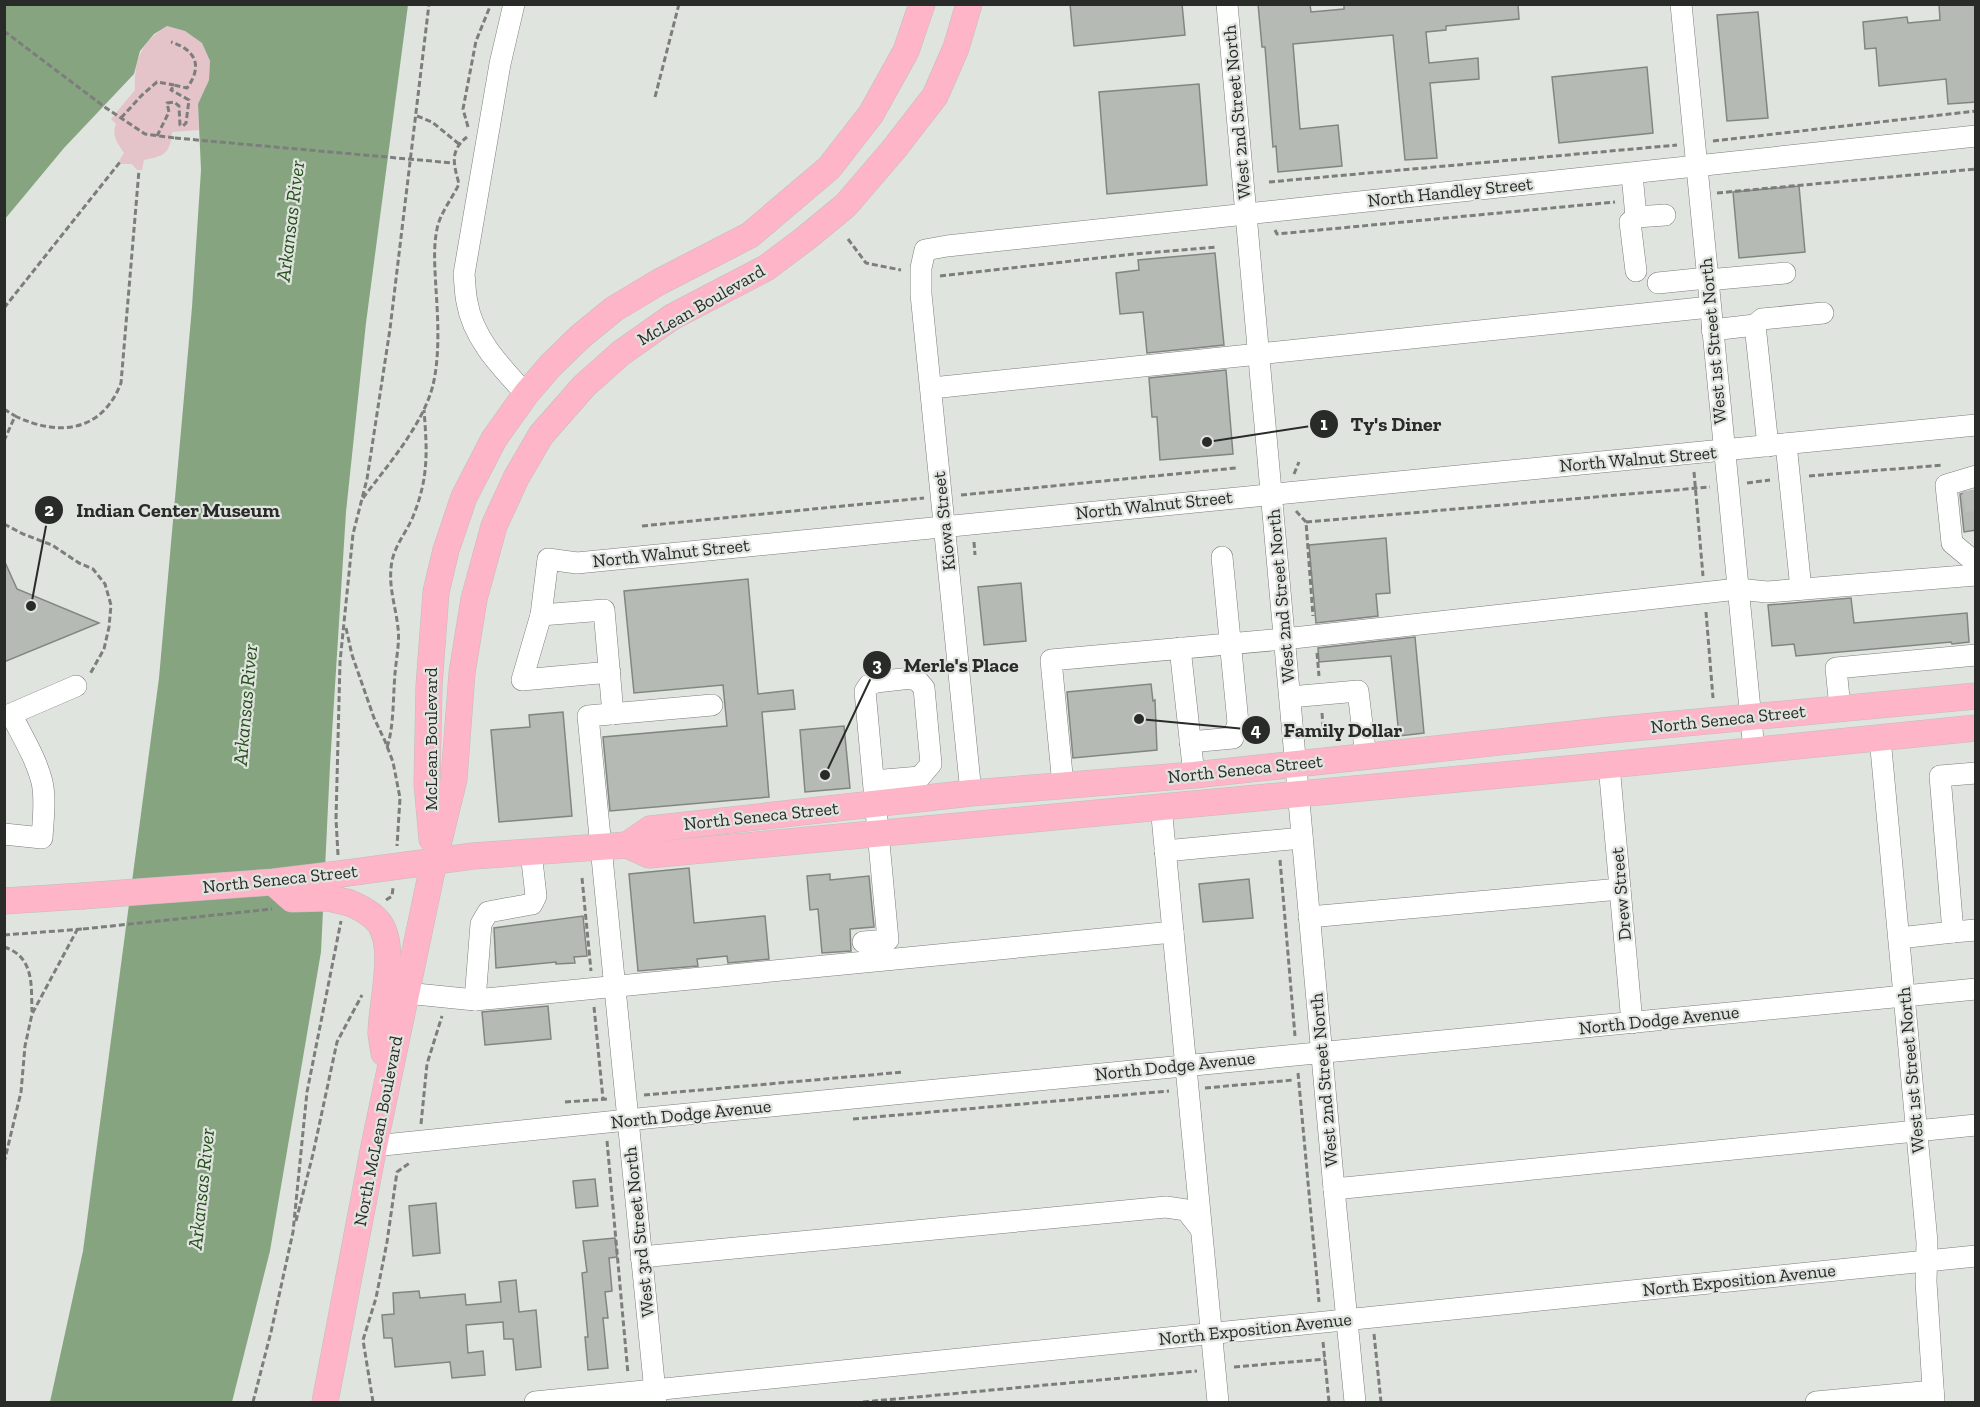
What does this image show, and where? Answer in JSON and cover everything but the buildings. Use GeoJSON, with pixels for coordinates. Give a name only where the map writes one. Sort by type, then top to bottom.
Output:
{"type":"FeatureCollection","features":[{"type":"Feature","properties":{"kind":"main road","name":"McLean Boulevard"},"geometry":{"type":"LineString","coordinates":[[434,861],[427,784],[429,686],[436,592],[446,550],[465,497],[494,439],[526,394],[551,365],[614,309],[659,282],[750,235],[829,168],[872,114],[906,51],[922,4]]}},
{"type":"Feature","properties":{"kind":"main road","name":"McLean Boulevard"},"geometry":{"type":"LineString","coordinates":[[434,861],[454,779],[462,673],[474,599],[494,526],[516,477],[541,435],[584,386],[621,353],[672,317],[766,268],[846,205],[935,96],[956,48],[969,4]]}},
{"type":"Feature","properties":{"kind":"main road","name":"North Seneca Street"},"geometry":{"type":"LineString","coordinates":[[627,845],[650,828],[875,792],[971,793],[1194,775],[1750,717],[1976,696]]}},
{"type":"Feature","properties":{"kind":"main road","name":"North Seneca Street"},"geometry":{"type":"LineString","coordinates":[[4,901],[273,882],[343,869],[627,845],[649,855],[1610,765],[1976,728]]}},
{"type":"Feature","properties":{"kind":"main road","name":"North McLean Boulevard"},"geometry":{"type":"LineString","coordinates":[[325,1402],[374,1146],[434,861]]}},
{"type":"Feature","properties":{"kind":"main road"},"geometry":{"type":"LineString","coordinates":[[273,882],[292,899],[329,898],[380,924],[387,940],[389,957],[381,1034],[387,1084]]}},
{"type":"Feature","properties":{"kind":"street"},"geometry":{"type":"LineString","coordinates":[[514,4],[500,64],[464,274],[467,304],[479,337],[498,364],[526,394]]}},
{"type":"Feature","properties":{"kind":"street","name":"West 2nd Street North"},"geometry":{"type":"LineString","coordinates":[[1227,4],[1355,1402]]}},
{"type":"Feature","properties":{"kind":"street","name":"West 1st Street North"},"geometry":{"type":"LineString","coordinates":[[1681,4],[1754,750]]}},
{"type":"Feature","properties":{"kind":"street","name":"North Handley Street"},"geometry":{"type":"LineString","coordinates":[[925,250],[1246,212],[1697,168],[1976,136]]}},
{"type":"Feature","properties":{"kind":"street"},"geometry":{"type":"LineString","coordinates":[[1632,174],[1636,217]]}},
{"type":"Feature","properties":{"kind":"street"},"geometry":{"type":"LineString","coordinates":[[1636,272],[1630,222],[1636,217],[1665,215]]}},
{"type":"Feature","properties":{"kind":"street","name":"Kiowa Street"},"geometry":{"type":"LineString","coordinates":[[925,250],[921,273],[921,294],[971,793]]}},
{"type":"Feature","properties":{"kind":"street"},"geometry":{"type":"LineString","coordinates":[[1658,283],[1785,273]]}},
{"type":"Feature","properties":{"kind":"street"},"geometry":{"type":"LineString","coordinates":[[932,388],[1710,307]]}},
{"type":"Feature","properties":{"kind":"street"},"geometry":{"type":"LineString","coordinates":[[1712,330],[1755,325],[1762,319],[1823,313]]}},
{"type":"Feature","properties":{"kind":"street"},"geometry":{"type":"LineString","coordinates":[[1755,325],[1777,445],[1790,478],[1801,589]]}},
{"type":"Feature","properties":{"kind":"street","name":"North Walnut Street"},"geometry":{"type":"LineString","coordinates":[[541,615],[548,559],[577,562],[1976,425]]}},
{"type":"Feature","properties":{"kind":"street"},"geometry":{"type":"LineString","coordinates":[[1975,482],[1946,485],[1952,543],[1976,563]]}},
{"type":"Feature","properties":{"kind":"street"},"geometry":{"type":"LineString","coordinates":[[1190,742],[1233,738],[1238,723],[1222,556]]}},
{"type":"Feature","properties":{"kind":"street"},"geometry":{"type":"LineString","coordinates":[[1063,785],[1051,660],[1315,636],[1738,589],[1767,592],[1976,575]]}},
{"type":"Feature","properties":{"kind":"street"},"geometry":{"type":"LineString","coordinates":[[609,672],[522,680],[541,615],[604,610],[613,714],[712,705]]}},
{"type":"Feature","properties":{"kind":"street"},"geometry":{"type":"LineString","coordinates":[[1180,648],[1194,775]]}},
{"type":"Feature","properties":{"kind":"street"},"geometry":{"type":"LineString","coordinates":[[1840,708],[1836,668],[1976,655]]}},
{"type":"Feature","properties":{"kind":"street"},"geometry":{"type":"LineString","coordinates":[[863,942],[888,940],[865,691],[869,685],[876,682],[911,678],[918,681],[924,688],[931,764],[920,777],[875,792]]}},
{"type":"Feature","properties":{"kind":"street"},"geometry":{"type":"LineString","coordinates":[[4,834],[42,838],[44,813],[42,783],[30,750],[8,716],[76,686]]}},
{"type":"Feature","properties":{"kind":"street"},"geometry":{"type":"LineString","coordinates":[[1290,697],[1358,691],[1366,757]]}},
{"type":"Feature","properties":{"kind":"street","name":"West 3rd Street North"},"geometry":{"type":"LineString","coordinates":[[613,714],[588,716],[599,847],[655,1396]]}},
{"type":"Feature","properties":{"kind":"street","name":"West 1st Street North"},"geometry":{"type":"LineString","coordinates":[[1880,738],[1927,1242],[1926,1282],[1933,1397]]}},
{"type":"Feature","properties":{"kind":"street","name":"Drew Street"},"geometry":{"type":"LineString","coordinates":[[1610,765],[1632,1023]]}},
{"type":"Feature","properties":{"kind":"street"},"geometry":{"type":"LineString","coordinates":[[1953,932],[1940,776],[1976,773]]}},
{"type":"Feature","properties":{"kind":"street"},"geometry":{"type":"LineString","coordinates":[[1161,806],[1218,1402]]}},
{"type":"Feature","properties":{"kind":"street"},"geometry":{"type":"LineString","coordinates":[[1165,850],[1302,838]]}},
{"type":"Feature","properties":{"kind":"street"},"geometry":{"type":"LineString","coordinates":[[475,1000],[480,924],[488,912],[532,904],[536,896],[531,852]]}},
{"type":"Feature","properties":{"kind":"street"},"geometry":{"type":"LineString","coordinates":[[1309,916],[1620,889]]}},
{"type":"Feature","properties":{"kind":"street"},"geometry":{"type":"LineString","coordinates":[[1899,938],[1976,930]]}},
{"type":"Feature","properties":{"kind":"street"},"geometry":{"type":"LineString","coordinates":[[406,993],[475,1000],[1173,932]]}},
{"type":"Feature","properties":{"kind":"street","name":"North Dodge Avenue"},"geometry":{"type":"LineString","coordinates":[[374,1146],[628,1130],[1185,1065],[1976,989]]}},
{"type":"Feature","properties":{"kind":"street"},"geometry":{"type":"LineString","coordinates":[[1334,1189],[1976,1125]]}},
{"type":"Feature","properties":{"kind":"street"},"geometry":{"type":"LineString","coordinates":[[641,1257],[1166,1208],[1186,1210],[1200,1228]]}},
{"type":"Feature","properties":{"kind":"street","name":"North Exposition Avenue"},"geometry":{"type":"LineString","coordinates":[[535,1402],[655,1396],[1211,1334],[1976,1256]]}},
{"type":"Feature","properties":{"kind":"street"},"geometry":{"type":"LineString","coordinates":[[1816,1402],[1933,1397]]}},
{"type":"Feature","properties":{"kind":"path"},"geometry":{"type":"LineString","coordinates":[[343,869],[336,819],[340,685],[353,534],[367,479],[390,328],[429,4]]}},
{"type":"Feature","properties":{"kind":"path"},"geometry":{"type":"LineString","coordinates":[[362,499],[414,427],[433,386],[437,353],[438,310],[435,264],[437,230],[442,214],[459,184],[453,163],[459,144],[471,135],[464,109],[476,41],[491,4]]}},
{"type":"Feature","properties":{"kind":"path"},"geometry":{"type":"LineString","coordinates":[[654,97],[679,4]]}},
{"type":"Feature","properties":{"kind":"path"},"geometry":{"type":"LineString","coordinates":[[4,31],[106,108],[145,134],[453,163]]}},
{"type":"Feature","properties":{"kind":"path"},"geometry":{"type":"LineString","coordinates":[[122,118],[157,82],[188,88],[194,79],[197,69],[190,51],[171,42]]}},
{"type":"Feature","properties":{"kind":"path"},"geometry":{"type":"LineString","coordinates":[[157,136],[169,112],[167,102],[174,102],[179,106],[180,125],[183,126],[186,123],[189,100],[171,90],[174,85]]}},
{"type":"Feature","properties":{"kind":"path"},"geometry":{"type":"LineString","coordinates":[[1269,182],[1695,143],[1976,111]]}},
{"type":"Feature","properties":{"kind":"path"},"geometry":{"type":"LineString","coordinates":[[417,116],[432,122],[459,144]]}},
{"type":"Feature","properties":{"kind":"path"},"geometry":{"type":"LineString","coordinates":[[4,308],[120,162]]}},
{"type":"Feature","properties":{"kind":"path"},"geometry":{"type":"LineString","coordinates":[[4,409],[41,426],[77,427],[107,409],[116,396],[121,383],[139,170]]}},
{"type":"Feature","properties":{"kind":"path"},"geometry":{"type":"LineString","coordinates":[[848,239],[866,263],[938,276],[1134,254],[1216,248]]}},
{"type":"Feature","properties":{"kind":"path"},"geometry":{"type":"LineString","coordinates":[[387,747],[392,734],[399,630],[390,580],[391,567],[399,541],[414,516],[426,474],[428,453],[424,408]]}},
{"type":"Feature","properties":{"kind":"path"},"geometry":{"type":"LineString","coordinates":[[4,441],[15,416]]}},
{"type":"Feature","properties":{"kind":"path"},"geometry":{"type":"LineString","coordinates":[[1693,453],[1714,709]]}},
{"type":"Feature","properties":{"kind":"path"},"geometry":{"type":"LineString","coordinates":[[1293,475],[1299,462]]}},
{"type":"Feature","properties":{"kind":"path"},"geometry":{"type":"LineString","coordinates":[[1306,522],[1953,464]]}},
{"type":"Feature","properties":{"kind":"path"},"geometry":{"type":"LineString","coordinates":[[1296,511],[1306,522],[1324,740],[1331,743]]}},
{"type":"Feature","properties":{"kind":"path"},"geometry":{"type":"LineString","coordinates":[[4,524],[52,545],[79,563],[93,569],[105,584],[111,605],[104,649],[95,669],[76,686]]}},
{"type":"Feature","properties":{"kind":"path"},"geometry":{"type":"LineString","coordinates":[[294,1232],[307,1092],[341,924],[353,910],[392,896],[399,828],[400,798],[393,762],[374,718],[352,656],[345,624]]}},
{"type":"Feature","properties":{"kind":"path"},"geometry":{"type":"LineString","coordinates":[[1278,840],[1295,1042]]}},
{"type":"Feature","properties":{"kind":"path"},"geometry":{"type":"LineString","coordinates":[[4,935],[76,930],[278,909]]}},
{"type":"Feature","properties":{"kind":"path"},"geometry":{"type":"LineString","coordinates":[[32,1014],[76,930]]}},
{"type":"Feature","properties":{"kind":"path"},"geometry":{"type":"LineString","coordinates":[[4,947],[15,951],[31,975],[32,1014],[25,1046],[21,1092],[4,1163]]}},
{"type":"Feature","properties":{"kind":"path"},"geometry":{"type":"LineString","coordinates":[[253,1402],[338,1042],[363,992]]}},
{"type":"Feature","properties":{"kind":"path"},"geometry":{"type":"LineString","coordinates":[[372,1402],[363,1340],[376,1298],[397,1172],[413,1160],[423,1112],[426,1064],[448,997]]}},
{"type":"Feature","properties":{"kind":"path"},"geometry":{"type":"LineString","coordinates":[[1297,1065],[1329,1402]]}},
{"type":"Feature","properties":{"kind":"path"},"geometry":{"type":"LineString","coordinates":[[842,1120],[1293,1080]]}},
{"type":"Feature","properties":{"kind":"path"},"geometry":{"type":"LineString","coordinates":[[607,1142],[628,1130]]}},
{"type":"Feature","properties":{"kind":"path"},"geometry":{"type":"LineString","coordinates":[[1372,1317],[1381,1402]]}},
{"type":"Feature","properties":{"kind":"path"},"geometry":{"type":"LineString","coordinates":[[862,1402],[1325,1359]]}},
{"type":"Feature","properties":{"kind":"shaded area"},"geometry":{"type":"Polygon","coordinates":[[[167,26],[185,31],[202,43],[210,61],[209,80],[198,104],[199,130],[172,132],[167,150],[161,155],[144,160],[142,170],[137,170],[132,164],[122,164],[119,161],[124,153],[115,136],[116,124],[111,119],[135,90],[138,61],[145,45],[167,26]]]}},
{"type":"Feature","properties":{"kind":"water","name":"Arkansas River"},"geometry":{"type":"Polygon","coordinates":[[[5,5],[408,5],[366,323],[346,512],[321,952],[270,1251],[232,1402],[50,1402],[83,1251],[159,678],[192,307],[201,170],[198,104],[209,80],[210,61],[202,43],[185,31],[167,26],[154,34],[140,51],[134,74],[64,148],[5,219],[5,5]]]}},
{"type":"Feature","properties":{"kind":"tunnel"},"geometry":{"type":"LineString","coordinates":[[1973,490],[1976,512]]}},
{"type":"Feature","properties":{"kind":"place","name":"Ty's Diner"},"geometry":{"type":"Point","coordinates":[1207,442]}},
{"type":"Feature","properties":{"kind":"place","name":"Indian Center Museum"},"geometry":{"type":"Point","coordinates":[31,606]}},
{"type":"Feature","properties":{"kind":"place","name":"Family Dollar"},"geometry":{"type":"Point","coordinates":[1139,719]}},
{"type":"Feature","properties":{"kind":"place","name":"Merle's Place"},"geometry":{"type":"Point","coordinates":[825,775]}}]}
